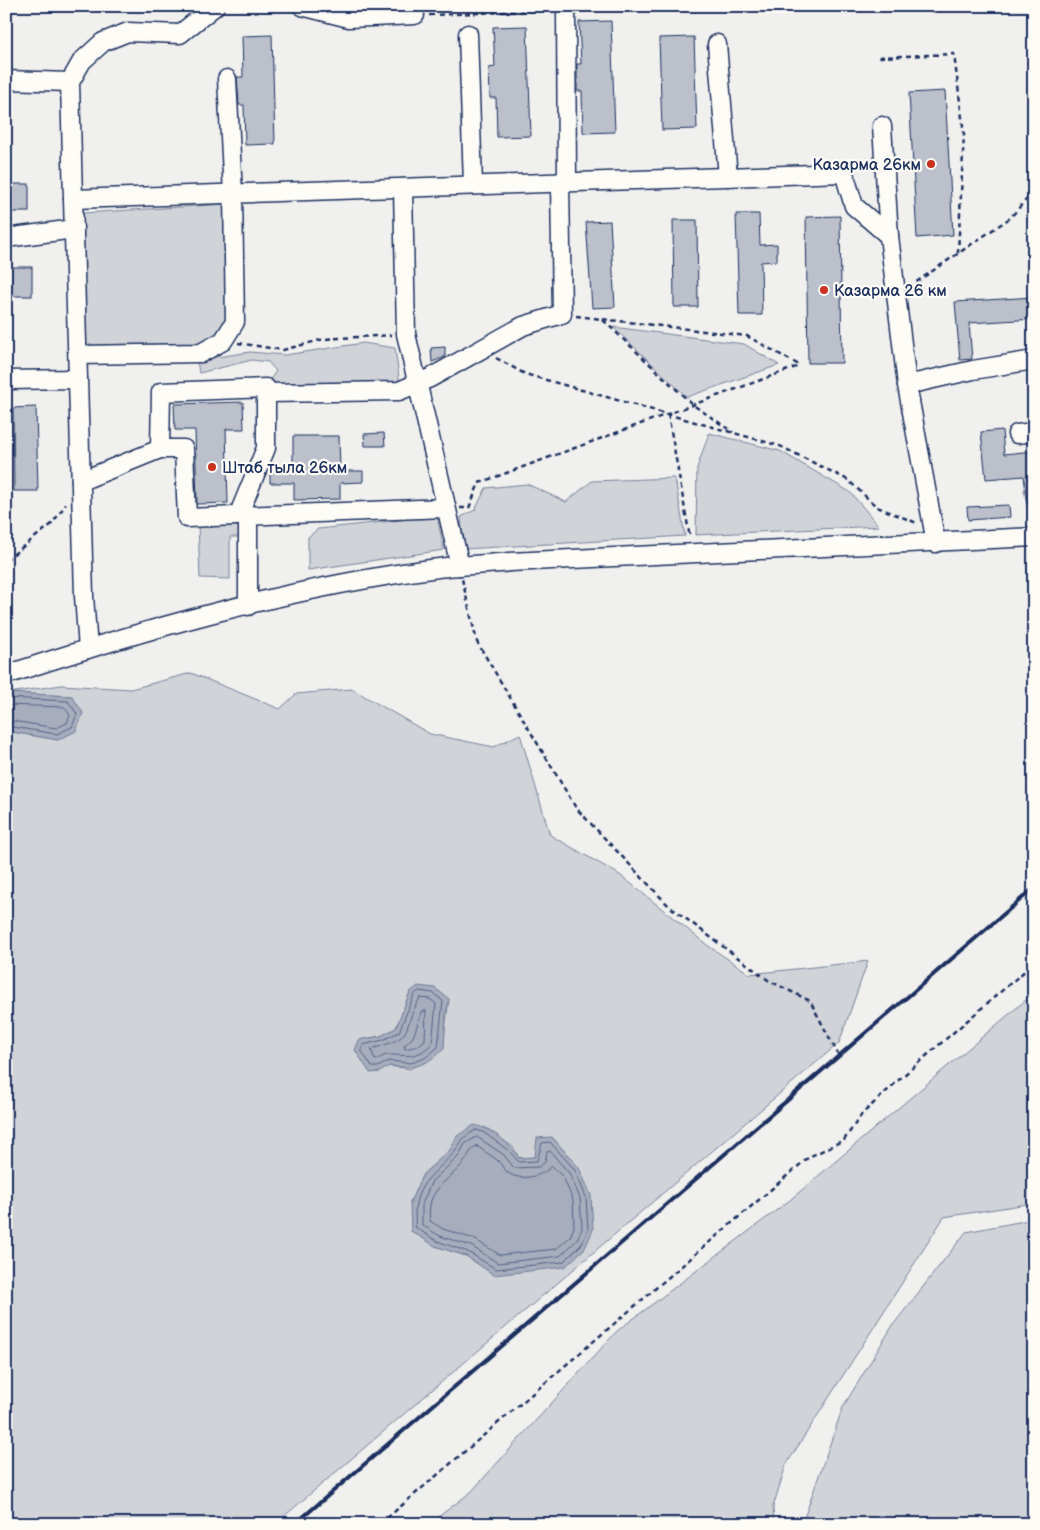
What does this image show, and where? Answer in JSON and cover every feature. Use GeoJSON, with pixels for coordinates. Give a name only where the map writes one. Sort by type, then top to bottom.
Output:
{"type":"FeatureCollection","features":[{"type":"Feature","properties":{"kind":"street"},"geometry":{"type":"LineString","coordinates":[[88,649],[81,481],[70,82],[82,61],[103,42],[128,32],[180,34],[214,6]]}},
{"type":"Feature","properties":{"kind":"street"},"geometry":{"type":"LineString","coordinates":[[302,6],[349,18],[415,15]]}},
{"type":"Feature","properties":{"kind":"street"},"geometry":{"type":"LineString","coordinates":[[266,394],[399,391],[482,350],[523,326],[562,314],[566,9]]}},
{"type":"Feature","properties":{"kind":"street"},"geometry":{"type":"LineString","coordinates":[[468,34],[473,185]]}},
{"type":"Feature","properties":{"kind":"street"},"geometry":{"type":"LineString","coordinates":[[717,44],[728,177]]}},
{"type":"Feature","properties":{"kind":"street"},"geometry":{"type":"LineString","coordinates":[[78,355],[201,353],[223,341],[235,322],[233,194],[227,79]]}},
{"type":"Feature","properties":{"kind":"street"},"geometry":{"type":"LineString","coordinates":[[6,80],[70,82]]}},
{"type":"Feature","properties":{"kind":"street"},"geometry":{"type":"LineString","coordinates":[[882,126],[895,297],[907,385],[935,536]]}},
{"type":"Feature","properties":{"kind":"street"},"geometry":{"type":"LineString","coordinates":[[73,199],[844,173],[854,206],[889,236]]}},
{"type":"Feature","properties":{"kind":"street"},"geometry":{"type":"LineString","coordinates":[[403,188],[406,334],[460,566]]}},
{"type":"Feature","properties":{"kind":"street"},"geometry":{"type":"LineString","coordinates":[[6,238],[74,229]]}},
{"type":"Feature","properties":{"kind":"street"},"geometry":{"type":"LineString","coordinates":[[907,385],[973,370],[1034,360]]}},
{"type":"Feature","properties":{"kind":"street"},"geometry":{"type":"LineString","coordinates":[[6,380],[78,379]]}},
{"type":"Feature","properties":{"kind":"street"},"geometry":{"type":"LineString","coordinates":[[160,449],[161,392],[266,388],[266,448],[243,516],[248,606]]}},
{"type":"Feature","properties":{"kind":"street"},"geometry":{"type":"LineString","coordinates":[[81,481],[160,449],[184,449],[187,518],[445,508]]}},
{"type":"Feature","properties":{"kind":"street"},"geometry":{"type":"LineString","coordinates":[[6,675],[88,649],[248,606],[349,582],[460,566],[692,554],[935,536],[1034,538]]}},
{"type":"Feature","properties":{"kind":"path"},"geometry":{"type":"LineString","coordinates":[[415,15],[566,9],[594,6]]}},
{"type":"Feature","properties":{"kind":"path"},"geometry":{"type":"LineString","coordinates":[[879,57],[954,54],[964,134],[958,253]]}},
{"type":"Feature","properties":{"kind":"path"},"geometry":{"type":"LineString","coordinates":[[895,297],[1010,218],[1034,191]]}},
{"type":"Feature","properties":{"kind":"path"},"geometry":{"type":"LineString","coordinates":[[445,508],[468,508],[479,483],[799,366],[747,336],[562,314]]}},
{"type":"Feature","properties":{"kind":"path"},"geometry":{"type":"LineString","coordinates":[[601,319],[692,405],[736,434]]}},
{"type":"Feature","properties":{"kind":"path"},"geometry":{"type":"LineString","coordinates":[[223,341],[283,350],[324,339],[406,334]]}},
{"type":"Feature","properties":{"kind":"path"},"geometry":{"type":"LineString","coordinates":[[482,350],[525,374],[780,446],[848,480],[877,508],[935,536]]}},
{"type":"Feature","properties":{"kind":"path"},"geometry":{"type":"LineString","coordinates":[[668,414],[692,554]]}},
{"type":"Feature","properties":{"kind":"path"},"geometry":{"type":"LineString","coordinates":[[6,560],[52,524],[67,503]]}},
{"type":"Feature","properties":{"kind":"path"},"geometry":{"type":"LineString","coordinates":[[460,566],[477,642],[576,808],[669,906],[768,980],[810,1001],[839,1056]]}},
{"type":"Feature","properties":{"kind":"path"},"geometry":{"type":"LineString","coordinates":[[380,1524],[809,1157],[844,1140],[862,1114],[896,1082],[1034,963]]}},
{"type":"Feature","properties":{"kind":"shaded area"},"geometry":{"type":"Polygon","coordinates":[[[228,204],[230,319],[225,334],[200,348],[85,347],[83,213],[228,204]]]}},
{"type":"Feature","properties":{"kind":"shaded area"},"geometry":{"type":"Polygon","coordinates":[[[613,327],[744,344],[779,365],[687,397],[613,327]]]}},
{"type":"Feature","properties":{"kind":"shaded area"},"geometry":{"type":"Polygon","coordinates":[[[363,343],[395,348],[400,385],[276,390],[269,381],[276,371],[268,362],[252,360],[199,373],[197,360],[250,352],[285,355],[363,343]]]}},
{"type":"Feature","properties":{"kind":"shaded area"},"geometry":{"type":"Polygon","coordinates":[[[709,433],[780,451],[850,492],[879,526],[696,535],[697,468],[709,433]]]}},
{"type":"Feature","properties":{"kind":"shaded area"},"geometry":{"type":"Polygon","coordinates":[[[675,478],[685,536],[464,549],[461,517],[475,510],[486,488],[527,484],[566,502],[592,481],[675,478]]]}},
{"type":"Feature","properties":{"kind":"shaded area"},"geometry":{"type":"Polygon","coordinates":[[[1034,488],[1034,522],[1030,522],[1024,489],[1034,488]]]}},
{"type":"Feature","properties":{"kind":"shaded area"},"geometry":{"type":"Polygon","coordinates":[[[437,516],[444,550],[308,570],[308,537],[318,529],[437,516]]]}},
{"type":"Feature","properties":{"kind":"shaded area"},"geometry":{"type":"Polygon","coordinates":[[[241,521],[242,537],[230,537],[230,579],[200,578],[198,523],[241,521]]]}},
{"type":"Feature","properties":{"kind":"shaded area"},"geometry":{"type":"Polygon","coordinates":[[[191,673],[280,709],[296,694],[352,689],[430,734],[494,747],[520,734],[550,835],[620,875],[707,945],[750,974],[868,961],[839,1043],[275,1524],[6,1524],[6,731],[58,740],[71,696],[9,693],[61,685],[131,689],[191,673]],[[410,992],[396,1028],[381,1036],[359,1040],[389,1066],[411,1069],[445,1030],[449,999],[410,992]],[[485,1127],[450,1150],[423,1174],[410,1202],[435,1246],[466,1256],[495,1275],[579,1168],[552,1137],[535,1157],[519,1158],[513,1147],[485,1127]]]}},
{"type":"Feature","properties":{"kind":"shaded area"},"geometry":{"type":"Polygon","coordinates":[[[1034,993],[1034,1203],[944,1217],[786,1465],[773,1507],[774,1524],[429,1524],[471,1492],[617,1331],[790,1200],[1034,993]]]}},
{"type":"Feature","properties":{"kind":"shaded area"},"geometry":{"type":"Polygon","coordinates":[[[1034,1219],[1034,1524],[802,1524],[843,1407],[893,1325],[966,1232],[1034,1219]]]}},
{"type":"Feature","properties":{"kind":"water"},"geometry":{"type":"Polygon","coordinates":[[[6,694],[72,696],[83,713],[76,731],[58,740],[6,731],[6,694]]]}},
{"type":"Feature","properties":{"kind":"water"},"geometry":{"type":"Polygon","coordinates":[[[418,986],[435,988],[449,999],[446,1013],[444,1049],[430,1060],[413,1067],[389,1066],[380,1072],[370,1073],[355,1050],[359,1040],[381,1036],[396,1028],[410,992],[418,986]]]}},
{"type":"Feature","properties":{"kind":"water"},"geometry":{"type":"Polygon","coordinates":[[[474,1125],[487,1129],[500,1137],[519,1158],[535,1157],[537,1138],[552,1137],[579,1168],[591,1195],[593,1230],[585,1248],[565,1267],[494,1275],[466,1256],[435,1246],[411,1231],[410,1202],[423,1174],[450,1150],[457,1136],[474,1125]]]}},
{"type":"Feature","properties":{"kind":"building"},"geometry":{"type":"Polygon","coordinates":[[[611,21],[615,132],[583,133],[582,91],[577,91],[577,64],[581,64],[579,22],[611,21]]]}},
{"type":"Feature","properties":{"kind":"building"},"geometry":{"type":"Polygon","coordinates":[[[527,26],[531,136],[497,137],[496,98],[490,98],[489,68],[495,67],[493,27],[527,26]]]}},
{"type":"Feature","properties":{"kind":"building"},"geometry":{"type":"Polygon","coordinates":[[[272,35],[275,144],[245,145],[244,105],[239,105],[237,77],[243,77],[242,36],[272,35]]]}},
{"type":"Feature","properties":{"kind":"building"},"geometry":{"type":"Polygon","coordinates":[[[694,37],[697,129],[662,130],[659,38],[694,37]]]}},
{"type":"Feature","properties":{"kind":"building","name":"Казарма 26км"},"geometry":{"type":"Polygon","coordinates":[[[945,91],[953,235],[917,238],[909,93],[945,91]]]}},
{"type":"Feature","properties":{"kind":"building"},"geometry":{"type":"Polygon","coordinates":[[[6,184],[29,184],[29,212],[6,212],[6,184]]]}},
{"type":"Feature","properties":{"kind":"building"},"geometry":{"type":"Polygon","coordinates":[[[736,214],[759,214],[760,245],[777,244],[777,261],[761,262],[762,315],[739,315],[736,214]]]}},
{"type":"Feature","properties":{"kind":"building","name":"Казарма 26 км"},"geometry":{"type":"Polygon","coordinates":[[[840,216],[842,363],[808,363],[806,217],[840,216]]]}},
{"type":"Feature","properties":{"kind":"building"},"geometry":{"type":"Polygon","coordinates":[[[673,220],[697,220],[698,307],[674,307],[673,220]]]}},
{"type":"Feature","properties":{"kind":"building"},"geometry":{"type":"Polygon","coordinates":[[[610,221],[615,307],[592,308],[586,222],[610,221]]]}},
{"type":"Feature","properties":{"kind":"building"},"geometry":{"type":"Polygon","coordinates":[[[6,267],[32,267],[32,296],[6,296],[6,267]]]}},
{"type":"Feature","properties":{"kind":"building"},"geometry":{"type":"Polygon","coordinates":[[[1034,297],[1034,319],[969,323],[972,359],[960,360],[955,302],[1034,297]]]}},
{"type":"Feature","properties":{"kind":"building"},"geometry":{"type":"Polygon","coordinates":[[[445,347],[445,357],[432,362],[431,348],[445,347]]]}},
{"type":"Feature","properties":{"kind":"building","name":"Штаб тыла 26км"},"geometry":{"type":"Polygon","coordinates":[[[243,402],[244,429],[226,429],[228,503],[197,504],[195,430],[175,430],[174,404],[243,402]]]}},
{"type":"Feature","properties":{"kind":"building"},"geometry":{"type":"Polygon","coordinates":[[[36,407],[38,491],[14,491],[13,408],[36,407]]]}},
{"type":"Feature","properties":{"kind":"building"},"geometry":{"type":"Polygon","coordinates":[[[1002,430],[1004,454],[1034,451],[1034,501],[1027,502],[1024,476],[986,479],[981,432],[1002,430]]]}},
{"type":"Feature","properties":{"kind":"building"},"geometry":{"type":"Polygon","coordinates":[[[384,433],[385,446],[365,446],[364,434],[384,433]]]}},
{"type":"Feature","properties":{"kind":"building"},"geometry":{"type":"Polygon","coordinates":[[[293,436],[339,436],[340,471],[363,471],[363,482],[340,483],[340,499],[294,500],[294,483],[270,483],[270,471],[293,471],[293,436]]]}},
{"type":"Feature","properties":{"kind":"building"},"geometry":{"type":"Polygon","coordinates":[[[1009,505],[1010,517],[968,520],[967,507],[1009,505]]]}},
{"type":"Feature","properties":{"kind":"railway"},"geometry":{"type":"LineString","coordinates":[[295,1524],[1034,888]]}},
{"type":"Feature","properties":{"kind":"place","name":"Казарма 26км"},"geometry":{"type":"Point","coordinates":[931,164]}},
{"type":"Feature","properties":{"kind":"place","name":"Казарма 26 км"},"geometry":{"type":"Point","coordinates":[824,290]}},
{"type":"Feature","properties":{"kind":"place","name":"Штаб тыла 26км"},"geometry":{"type":"Point","coordinates":[212,467]}}]}
